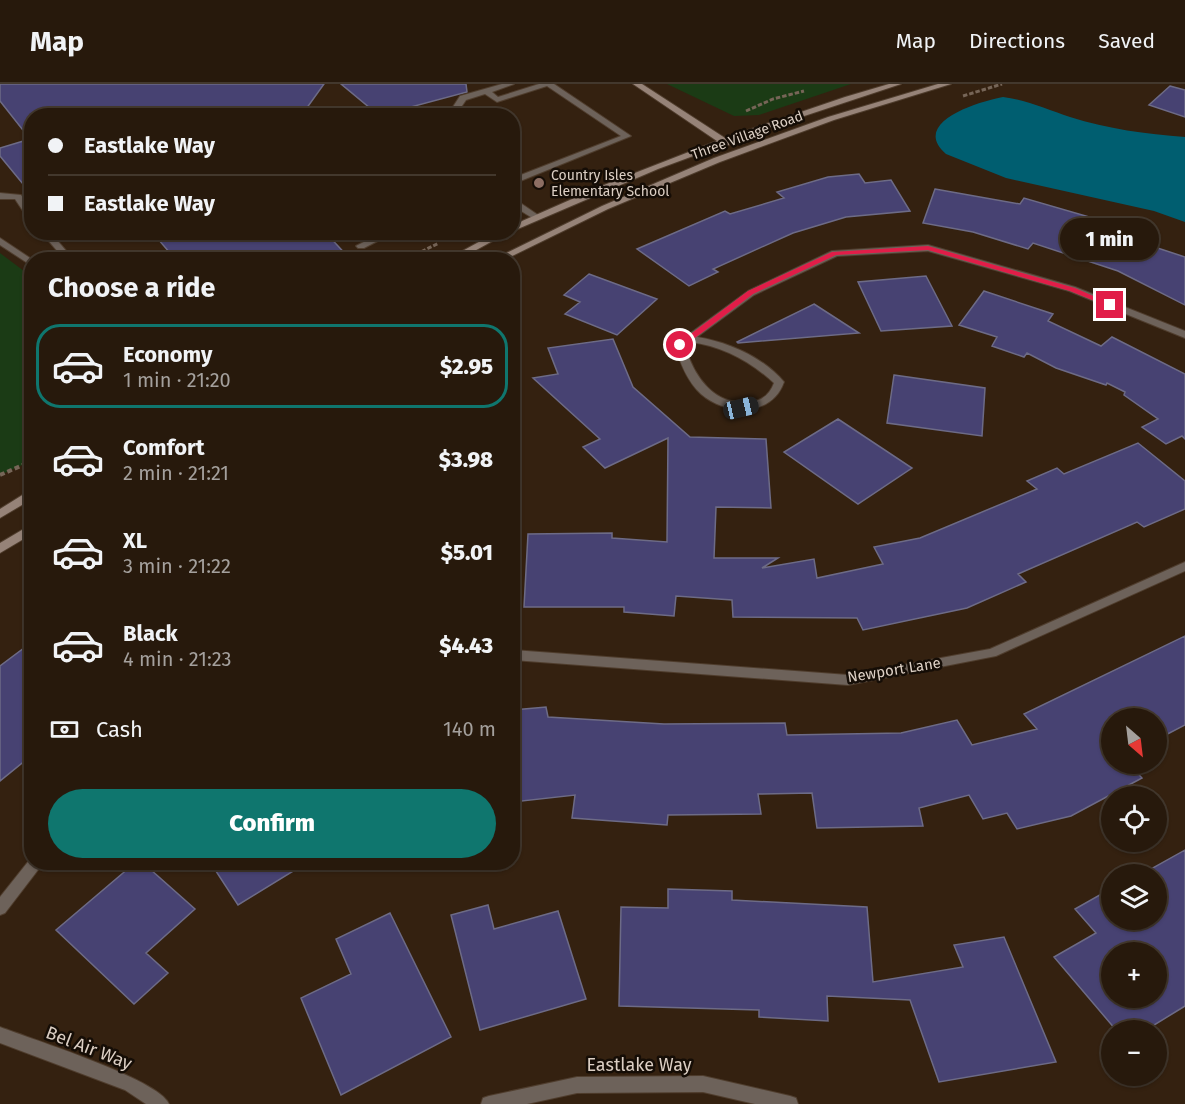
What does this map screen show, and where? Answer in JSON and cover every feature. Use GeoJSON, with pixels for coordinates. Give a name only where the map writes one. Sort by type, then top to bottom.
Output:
{"type":"FeatureCollection","features":[{"type":"Feature","properties":{"kind":"street"},"geometry":{"type":"LineString","coordinates":[[456,108],[463,98],[510,84]]}},
{"type":"Feature","properties":{"kind":"street"},"geometry":{"type":"LineString","coordinates":[[486,91],[497,99],[548,84],[627,136],[520,178]]}},
{"type":"Feature","properties":{"kind":"street"},"geometry":{"type":"LineString","coordinates":[[637,84],[740,152]]}},
{"type":"Feature","properties":{"kind":"street","name":"Three Village Road"},"geometry":{"type":"LineString","coordinates":[[520,225],[625,178],[722,140],[897,84]]}},
{"type":"Feature","properties":{"kind":"street","name":"Three Village Road"},"geometry":{"type":"LineString","coordinates":[[513,252],[646,190],[740,152],[947,84]]}},
{"type":"Feature","properties":{"kind":"street"},"geometry":{"type":"LineString","coordinates":[[0,196],[18,197],[24,206]]}},
{"type":"Feature","properties":{"kind":"street"},"geometry":{"type":"LineString","coordinates":[[520,206],[537,217]]}},
{"type":"Feature","properties":{"kind":"street"},"geometry":{"type":"LineString","coordinates":[[52,240],[63,252]]}},
{"type":"Feature","properties":{"kind":"street"},"geometry":{"type":"LineString","coordinates":[[361,246],[374,240]]}},
{"type":"Feature","properties":{"kind":"street"},"geometry":{"type":"LineString","coordinates":[[466,252],[489,240]]}},
{"type":"Feature","properties":{"kind":"street"},"geometry":{"type":"LineString","coordinates":[[0,241],[24,258]]}},
{"type":"Feature","properties":{"kind":"street"},"geometry":{"type":"LineString","coordinates":[[687,339],[706,340],[765,368],[779,382],[775,394],[762,403],[741,408],[714,400],[694,381],[684,365],[680,345],[687,339],[751,293],[835,253],[928,248],[1072,290],[1185,335]]}},
{"type":"Feature","properties":{"kind":"street"},"geometry":{"type":"LineString","coordinates":[[0,514],[24,498]]}},
{"type":"Feature","properties":{"kind":"street"},"geometry":{"type":"LineString","coordinates":[[0,549],[24,533]]}},
{"type":"Feature","properties":{"kind":"street","name":"Newport Lane"},"geometry":{"type":"LineString","coordinates":[[520,656],[848,680],[992,654],[1185,566]]}},
{"type":"Feature","properties":{"kind":"street"},"geometry":{"type":"LineString","coordinates":[[0,908],[30,870]]}},
{"type":"Feature","properties":{"kind":"street","name":"Bel Air Way"},"geometry":{"type":"LineString","coordinates":[[0,1035],[129,1084],[161,1104]]}},
{"type":"Feature","properties":{"kind":"street","name":"Eastlake Way"},"geometry":{"type":"LineString","coordinates":[[489,1104],[577,1085],[703,1084],[790,1104]]}},
{"type":"Feature","properties":{"kind":"path"},"geometry":{"type":"LineString","coordinates":[[744,112],[773,99],[806,91]]}},
{"type":"Feature","properties":{"kind":"path"},"geometry":{"type":"LineString","coordinates":[[421,252],[442,242]]}},
{"type":"Feature","properties":{"kind":"path"},"geometry":{"type":"LineString","coordinates":[[0,475],[24,464]]}},
{"type":"Feature","properties":{"kind":"green space"},"geometry":{"type":"Polygon","coordinates":[[[667,84],[851,84],[759,115],[734,116],[667,84]]]}},
{"type":"Feature","properties":{"kind":"green space"},"geometry":{"type":"Polygon","coordinates":[[[0,253],[24,271],[24,464],[0,475],[0,253]]]}},
{"type":"Feature","properties":{"kind":"water"},"geometry":{"type":"Polygon","coordinates":[[[1003,97],[1099,125],[1141,133],[1185,137],[1185,222],[1154,211],[1006,178],[946,154],[937,143],[936,132],[942,123],[966,108],[1003,97]]]}},
{"type":"Feature","properties":{"kind":"building"},"geometry":{"type":"Polygon","coordinates":[[[0,84],[324,84],[307,108],[24,108],[24,131],[0,101],[0,84]]]}},
{"type":"Feature","properties":{"kind":"building"},"geometry":{"type":"Polygon","coordinates":[[[341,84],[466,84],[467,92],[407,108],[370,108],[341,84]]]}},
{"type":"Feature","properties":{"kind":"building"},"geometry":{"type":"Polygon","coordinates":[[[1170,86],[1185,90],[1185,117],[1149,105],[1170,86]]]}},
{"type":"Feature","properties":{"kind":"building"},"geometry":{"type":"Polygon","coordinates":[[[24,141],[24,185],[0,156],[0,148],[24,141]]]}},
{"type":"Feature","properties":{"kind":"building"},"geometry":{"type":"Polygon","coordinates":[[[859,174],[865,183],[891,180],[910,211],[846,217],[793,233],[713,269],[718,272],[689,286],[637,249],[725,211],[730,214],[784,198],[777,192],[828,177],[859,174]]]}},
{"type":"Feature","properties":{"kind":"building"},"geometry":{"type":"Polygon","coordinates":[[[935,189],[1020,204],[1024,198],[1127,228],[1121,236],[1185,257],[1185,305],[1118,271],[1033,243],[1028,249],[973,232],[923,223],[935,189]]]}},
{"type":"Feature","properties":{"kind":"building"},"geometry":{"type":"Polygon","coordinates":[[[159,240],[332,240],[344,252],[169,252],[159,240]]]}},
{"type":"Feature","properties":{"kind":"building"},"geometry":{"type":"Polygon","coordinates":[[[589,274],[657,299],[617,335],[565,314],[580,302],[564,295],[589,274]]]}},
{"type":"Feature","properties":{"kind":"building"},"geometry":{"type":"Polygon","coordinates":[[[926,276],[952,326],[881,331],[858,282],[926,276]]]}},
{"type":"Feature","properties":{"kind":"building"},"geometry":{"type":"Polygon","coordinates":[[[984,291],[1053,314],[1048,321],[1101,346],[1112,337],[1185,374],[1185,439],[1182,436],[1166,444],[1142,427],[1158,419],[1124,395],[1125,392],[1107,383],[1106,385],[1056,368],[1027,353],[1024,357],[992,346],[997,337],[959,325],[984,291]]]}},
{"type":"Feature","properties":{"kind":"building"},"geometry":{"type":"Polygon","coordinates":[[[814,304],[859,333],[737,342],[814,304]]]}},
{"type":"Feature","properties":{"kind":"building"},"geometry":{"type":"Polygon","coordinates":[[[613,339],[633,387],[690,437],[766,439],[771,508],[716,507],[714,558],[778,558],[762,568],[814,559],[817,578],[883,564],[874,547],[920,538],[1037,489],[1027,481],[1057,468],[1064,474],[1138,443],[1185,481],[1185,509],[1144,527],[1137,522],[1018,574],[1026,582],[967,608],[863,630],[857,618],[733,617],[732,600],[676,596],[674,616],[624,612],[624,607],[524,607],[528,534],[612,533],[612,538],[667,542],[668,438],[605,468],[583,447],[600,439],[533,378],[558,374],[548,348],[613,339]]]}},
{"type":"Feature","properties":{"kind":"building"},"geometry":{"type":"Polygon","coordinates":[[[894,375],[985,388],[982,436],[887,423],[894,375]]]}},
{"type":"Feature","properties":{"kind":"building"},"geometry":{"type":"Polygon","coordinates":[[[838,419],[912,468],[858,504],[784,452],[838,419]]]}},
{"type":"Feature","properties":{"kind":"building"},"geometry":{"type":"Polygon","coordinates":[[[1185,636],[1185,725],[1167,734],[1167,708],[1101,708],[1101,774],[1138,774],[1142,778],[1127,786],[1101,786],[1101,800],[1071,816],[1017,829],[1007,813],[983,819],[969,795],[919,808],[923,826],[817,828],[812,793],[758,794],[761,814],[668,815],[667,825],[572,818],[575,795],[520,801],[520,709],[546,707],[548,717],[664,724],[785,723],[787,735],[901,733],[957,720],[972,745],[1037,729],[1024,714],[1185,636]]]}},
{"type":"Feature","properties":{"kind":"building"},"geometry":{"type":"Polygon","coordinates":[[[24,648],[24,762],[0,781],[0,666],[24,648]]]}},
{"type":"Feature","properties":{"kind":"building"},"geometry":{"type":"Polygon","coordinates":[[[1185,850],[1185,1006],[1162,1020],[1108,1020],[1054,957],[1096,933],[1075,909],[1101,894],[1101,930],[1167,930],[1167,864],[1160,864],[1185,850]]]}},
{"type":"Feature","properties":{"kind":"building"},"geometry":{"type":"Polygon","coordinates":[[[127,870],[151,870],[195,909],[146,953],[168,973],[134,1004],[56,930],[127,870]]]}},
{"type":"Feature","properties":{"kind":"building"},"geometry":{"type":"Polygon","coordinates":[[[215,870],[295,870],[238,905],[215,870]]]}},
{"type":"Feature","properties":{"kind":"building"},"geometry":{"type":"Polygon","coordinates":[[[668,889],[732,891],[732,900],[867,907],[873,982],[963,967],[954,945],[1004,937],[1056,1062],[939,1082],[910,1000],[827,996],[828,1021],[759,1017],[759,1010],[619,1006],[621,907],[668,908],[668,889]]]}},
{"type":"Feature","properties":{"kind":"building"},"geometry":{"type":"Polygon","coordinates":[[[488,905],[494,929],[558,911],[586,999],[480,1030],[451,915],[488,905]]]}},
{"type":"Feature","properties":{"kind":"building"},"geometry":{"type":"Polygon","coordinates":[[[390,913],[451,1037],[341,1095],[301,998],[351,974],[336,939],[390,913]]]}},
{"type":"Feature","properties":{"kind":"place","name":"Country Isles Elementary School"},"geometry":{"type":"Point","coordinates":[539,183]}},
{"type":"Feature","properties":{"kind":"route"},"geometry":{"type":"LineString","coordinates":[[680,345],[697,330],[751,293],[835,253],[928,248],[1072,290],[1110,305]]}}]}
